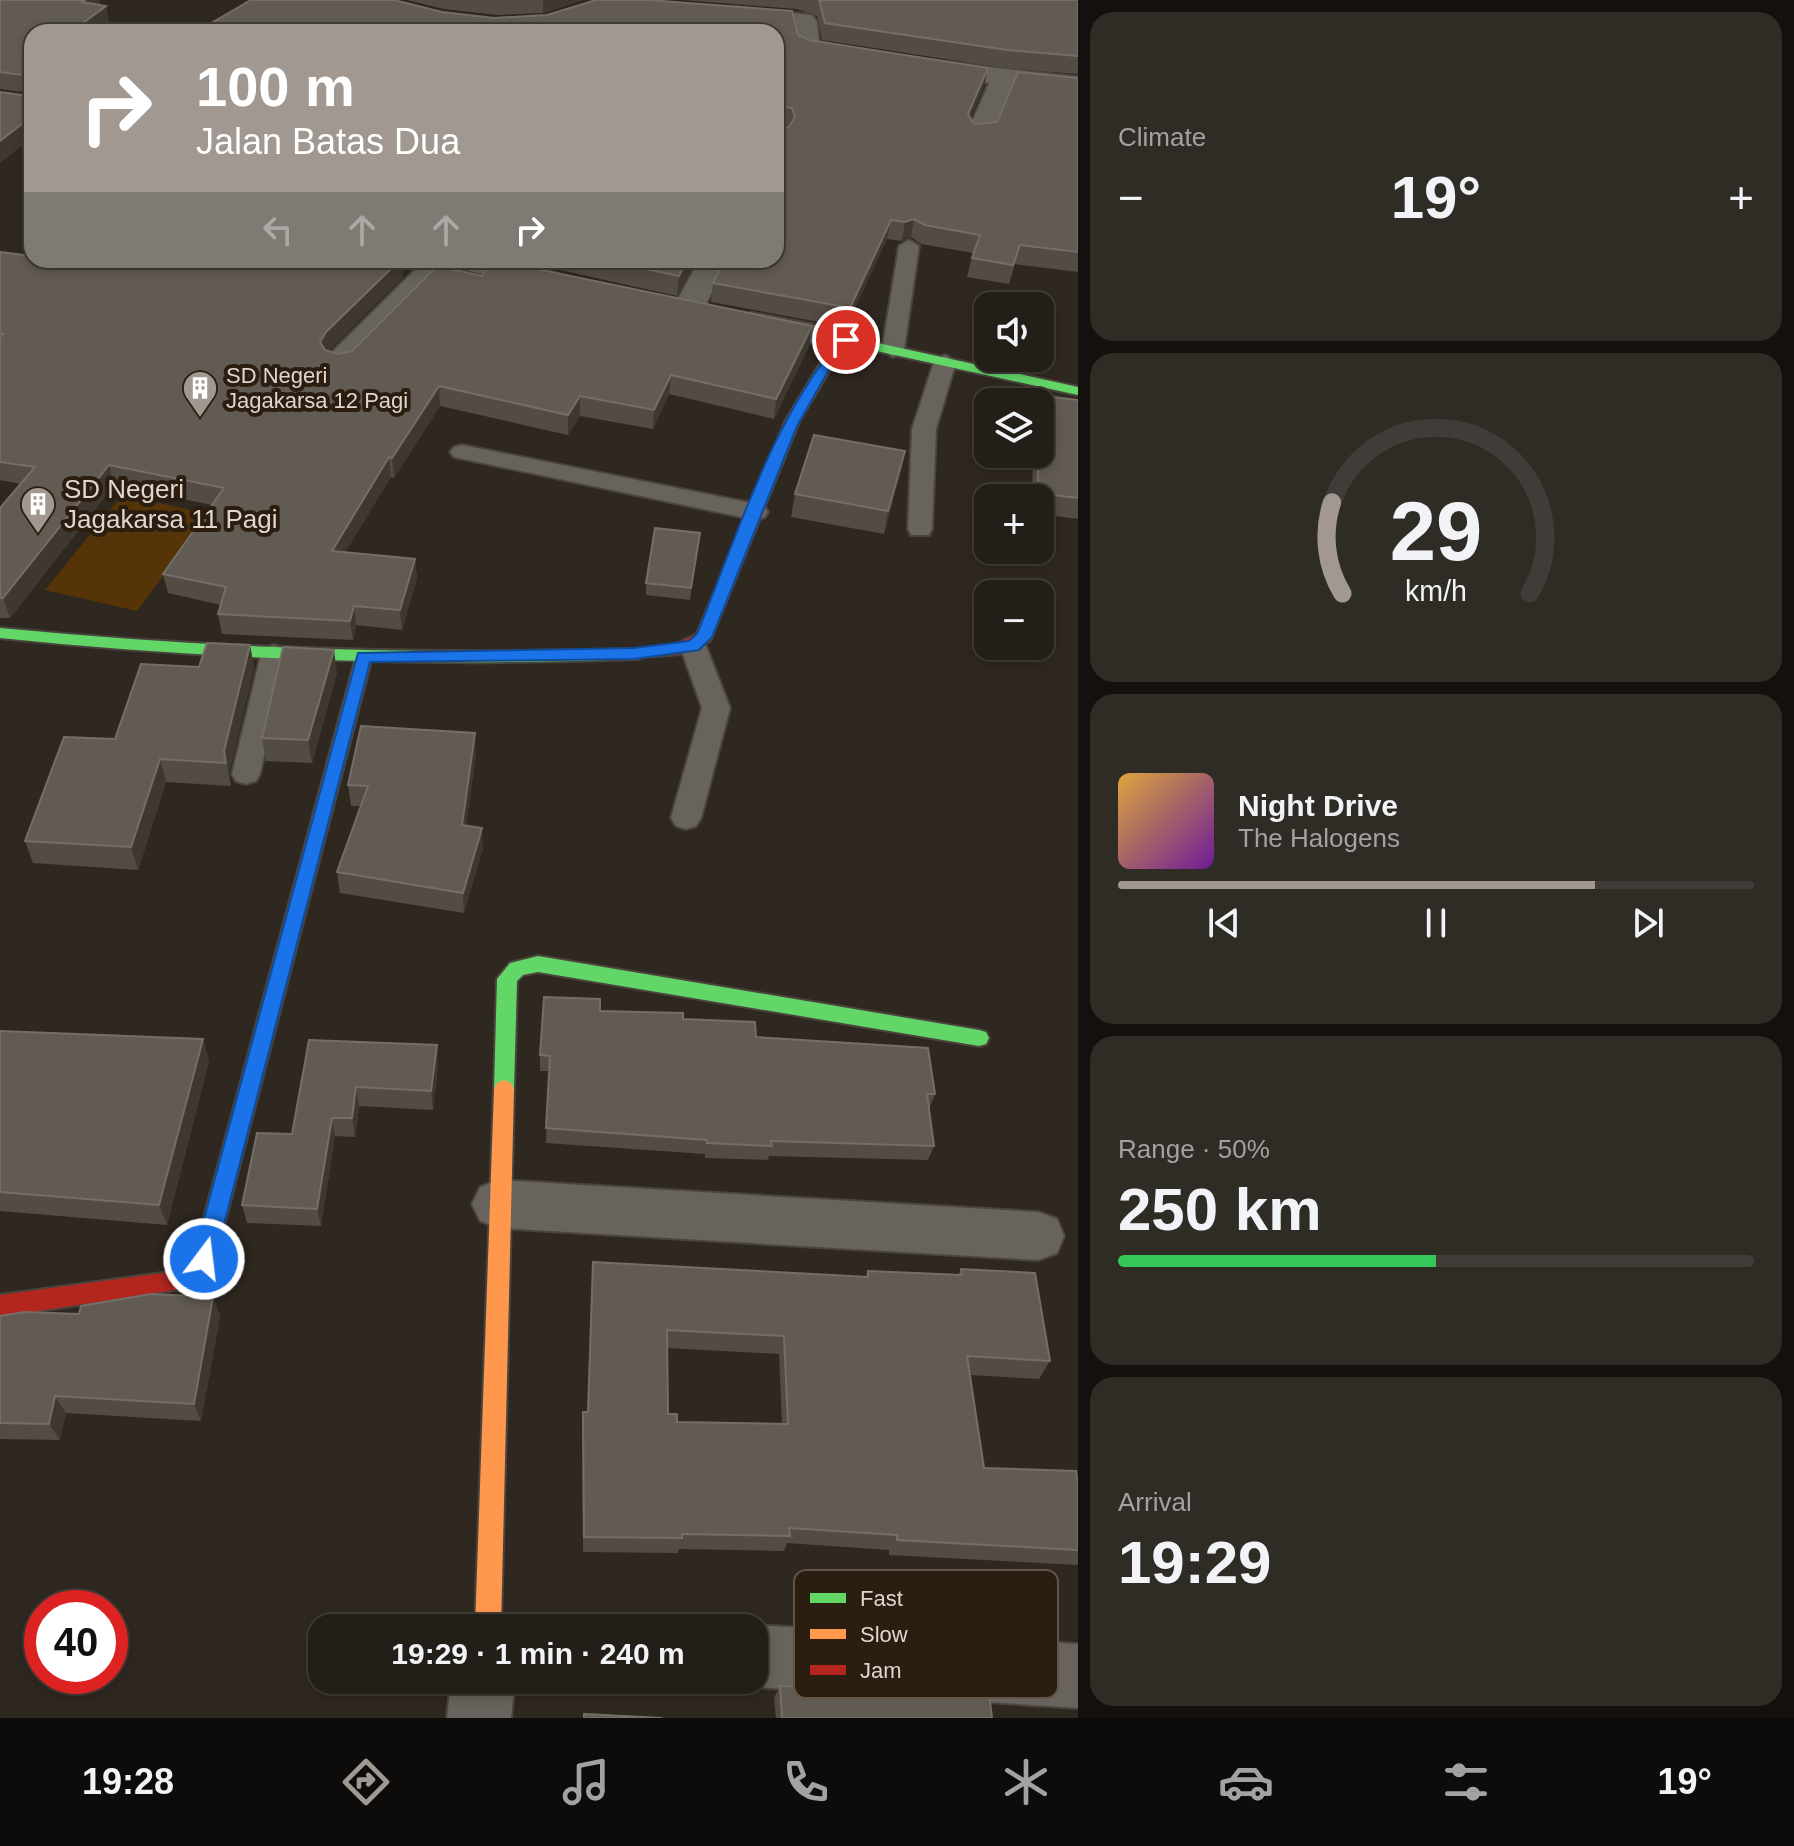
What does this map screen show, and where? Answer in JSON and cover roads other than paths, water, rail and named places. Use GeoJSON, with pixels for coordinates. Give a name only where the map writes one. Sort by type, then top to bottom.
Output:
{"type":"FeatureCollection","features":[{"type":"Feature","properties":{"kind":"street"},"geometry":{"type":"LineString","coordinates":[[715,19],[803,20],[807,47],[1003,79],[1078,85]]}},
{"type":"Feature","properties":{"kind":"street"},"geometry":{"type":"LineString","coordinates":[[980,133],[1003,79]]}},
{"type":"Feature","properties":{"kind":"street"},"geometry":{"type":"LineString","coordinates":[[341,361],[434,268]]}},
{"type":"Feature","properties":{"kind":"street"},"geometry":{"type":"LineString","coordinates":[[499,268],[583,288]]}},
{"type":"Feature","properties":{"kind":"street"},"geometry":{"type":"LineString","coordinates":[[712,268],[698,312],[846,340],[1078,391]]}},
{"type":"Feature","properties":{"kind":"street"},"geometry":{"type":"LineString","coordinates":[[0,633],[102,644],[364,657],[634,654],[693,646],[704,637],[790,426],[826,365],[846,340]]}},
{"type":"Feature","properties":{"kind":"street"},"geometry":{"type":"LineString","coordinates":[[0,1306],[173,1282],[191,1273],[204,1259],[364,657]]}},
{"type":"Feature","properties":{"kind":"street"},"geometry":{"type":"LineString","coordinates":[[488,1614],[507,979],[517,968],[538,964],[979,1038]]}},
{"type":"Feature","properties":{"kind":"street"},"geometry":{"type":"LineString","coordinates":[[498,1204],[1038,1236]]}},
{"type":"Feature","properties":{"kind":"street"},"geometry":{"type":"LineString","coordinates":[[768,1657],[794,1658]]}},
{"type":"Feature","properties":{"kind":"street"},"geometry":{"type":"LineString","coordinates":[[1058,1675],[1078,1676]]}},
{"type":"Feature","properties":{"kind":"street"},"geometry":{"type":"LineString","coordinates":[[479,1718],[482,1694]]}},
{"type":"Feature","properties":{"kind":"lane"},"geometry":{"type":"LineString","coordinates":[[893,350],[909,246]]}},
{"type":"Feature","properties":{"kind":"lane"},"geometry":{"type":"LineString","coordinates":[[920,529],[924,429],[945,362]]}},
{"type":"Feature","properties":{"kind":"lane"},"geometry":{"type":"LineString","coordinates":[[462,452],[756,512]]}},
{"type":"Feature","properties":{"kind":"lane"},"geometry":{"type":"LineString","coordinates":[[686,818],[716,708],[693,646]]}},
{"type":"Feature","properties":{"kind":"lane"},"geometry":{"type":"LineString","coordinates":[[246,774],[274,654]]}},
{"type":"Feature","properties":{"kind":"place","name":"SD Negeri Jagakarsa 12 Pagi"},"geometry":{"type":"Point","coordinates":[200,419]}},
{"type":"Feature","properties":{"kind":"place","name":"SD Negeri Jagakarsa 11 Pagi"},"geometry":{"type":"Point","coordinates":[38,535]}}]}
